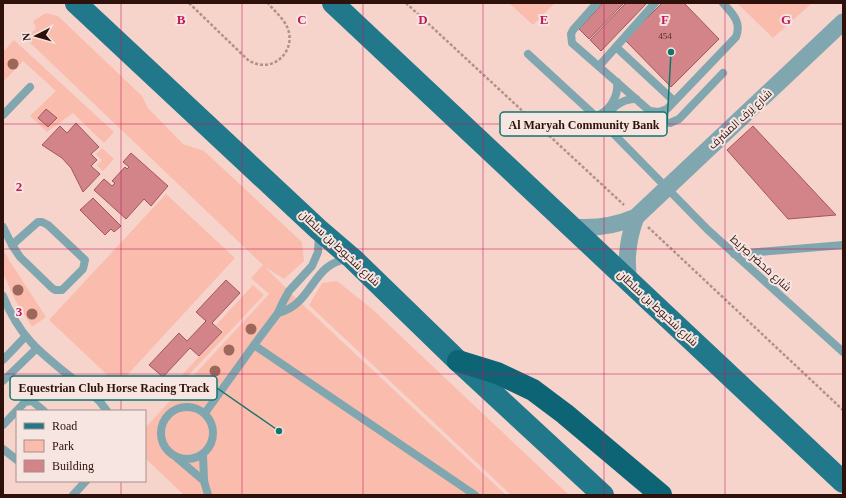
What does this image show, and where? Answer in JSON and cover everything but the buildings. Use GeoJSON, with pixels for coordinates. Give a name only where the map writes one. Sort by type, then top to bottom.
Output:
{"type":"FeatureCollection","features":[{"type":"Feature","properties":{"kind":"highway"},"geometry":{"type":"LineString","coordinates":[[458,361],[497,373],[533,390],[565,414],[661,495]]}},
{"type":"Feature","properties":{"kind":"main road","name":"شارع شخبوط بن سلطان"},"geometry":{"type":"LineString","coordinates":[[76,3],[318,229],[353,259],[458,361],[603,495]]}},
{"type":"Feature","properties":{"kind":"main road","name":"شارع شخبوط بن سلطان"},"geometry":{"type":"LineString","coordinates":[[333,3],[843,482]]}},
{"type":"Feature","properties":{"kind":"street","name":"شارع يَرف المشرف"},"geometry":{"type":"LineString","coordinates":[[572,228],[598,228],[624,222],[636,217],[843,22]]}},
{"type":"Feature","properties":{"kind":"street"},"geometry":{"type":"LineString","coordinates":[[629,281],[627,268],[628,242],[636,217]]}},
{"type":"Feature","properties":{"kind":"lane"},"geometry":{"type":"LineString","coordinates":[[597,3],[573,30],[571,39],[575,46],[661,121],[666,123],[674,122],[689,110],[723,73]]}},
{"type":"Feature","properties":{"kind":"lane"},"geometry":{"type":"LineString","coordinates":[[599,66],[655,3]]}},
{"type":"Feature","properties":{"kind":"lane"},"geometry":{"type":"LineString","coordinates":[[649,110],[659,112],[664,111],[736,37],[738,32],[738,22],[723,3]]}},
{"type":"Feature","properties":{"kind":"lane"},"geometry":{"type":"LineString","coordinates":[[616,47],[674,101]]}},
{"type":"Feature","properties":{"kind":"lane","name":"شارع مَحضَر صِرَيط"},"geometry":{"type":"LineString","coordinates":[[528,54],[604,124],[667,189],[734,254],[843,352]]}},
{"type":"Feature","properties":{"kind":"lane"},"geometry":{"type":"LineString","coordinates":[[595,116],[606,110],[615,98],[617,93],[617,82]]}},
{"type":"Feature","properties":{"kind":"lane"},"geometry":{"type":"LineString","coordinates":[[3,115],[30,87]]}},
{"type":"Feature","properties":{"kind":"lane"},"geometry":{"type":"LineString","coordinates":[[604,124],[606,117],[621,102],[636,99]]}},
{"type":"Feature","properties":{"kind":"lane"},"geometry":{"type":"LineString","coordinates":[[3,227],[12,245],[20,257],[55,290],[62,290],[65,288],[85,266],[85,260],[83,257],[48,225],[42,222],[35,224],[12,245]]}},
{"type":"Feature","properties":{"kind":"lane"},"geometry":{"type":"LineString","coordinates":[[205,413],[278,313],[286,296],[312,266],[316,259],[320,244],[318,229]]}},
{"type":"Feature","properties":{"kind":"lane"},"geometry":{"type":"LineString","coordinates":[[734,254],[843,245]]}},
{"type":"Feature","properties":{"kind":"lane"},"geometry":{"type":"LineString","coordinates":[[278,313],[290,309],[300,302],[326,268],[339,261],[353,259]]}},
{"type":"Feature","properties":{"kind":"lane"},"geometry":{"type":"LineString","coordinates":[[3,296],[16,324],[25,337],[36,349],[101,401],[106,410]]}},
{"type":"Feature","properties":{"kind":"lane"},"geometry":{"type":"LineString","coordinates":[[3,360],[25,337]]}},
{"type":"Feature","properties":{"kind":"lane"},"geometry":{"type":"LineString","coordinates":[[254,345],[475,495]]}},
{"type":"Feature","properties":{"kind":"lane"},"geometry":{"type":"LineString","coordinates":[[3,381],[36,349]]}},
{"type":"Feature","properties":{"kind":"lane"},"geometry":{"type":"LineString","coordinates":[[17,410],[28,400],[35,403],[43,410]]}},
{"type":"Feature","properties":{"kind":"lane"},"geometry":{"type":"LineString","coordinates":[[175,456],[185,459],[194,458],[203,454],[211,445],[214,436],[211,421],[205,413],[196,408],[186,406],[176,409],[168,415],[163,423],[161,432],[164,446],[170,453],[204,481]]}},
{"type":"Feature","properties":{"kind":"lane"},"geometry":{"type":"LineString","coordinates":[[3,425],[16,411]]}},
{"type":"Feature","properties":{"kind":"lane"},"geometry":{"type":"LineString","coordinates":[[3,448],[16,459]]}},
{"type":"Feature","properties":{"kind":"lane"},"geometry":{"type":"LineString","coordinates":[[203,454],[204,481],[208,495]]}},
{"type":"Feature","properties":{"kind":"lane"},"geometry":{"type":"LineString","coordinates":[[73,495],[85,482]]}},
{"type":"Feature","properties":{"kind":"path"},"geometry":{"type":"LineString","coordinates":[[189,3],[250,61],[259,65],[269,64],[279,60],[286,53],[290,43],[289,32],[285,23],[268,3]]}},
{"type":"Feature","properties":{"kind":"green space"},"geometry":{"type":"Polygon","coordinates":[[[509,3],[555,3],[533,25],[509,3]]]}},
{"type":"Feature","properties":{"kind":"green space"},"geometry":{"type":"Polygon","coordinates":[[[737,3],[812,3],[773,38],[737,3]]]}},
{"type":"Feature","properties":{"kind":"green space"},"geometry":{"type":"Polygon","coordinates":[[[46,13],[58,16],[142,96],[148,108],[183,144],[204,151],[302,242],[304,261],[284,279],[265,267],[300,302],[506,495],[184,495],[146,459],[146,427],[269,294],[251,278],[263,265],[26,39],[36,28],[33,21],[46,13]]]}},
{"type":"Feature","properties":{"kind":"green space"},"geometry":{"type":"Polygon","coordinates":[[[14,40],[114,132],[104,143],[73,113],[47,132],[30,116],[56,91],[23,61],[3,82],[3,52],[14,40]]]}},
{"type":"Feature","properties":{"kind":"green space"},"geometry":{"type":"Polygon","coordinates":[[[102,148],[114,159],[103,171],[97,165],[102,160],[96,154],[102,148]]]}},
{"type":"Feature","properties":{"kind":"green space"},"geometry":{"type":"Polygon","coordinates":[[[166,194],[235,258],[118,385],[49,320],[166,194]]]}},
{"type":"Feature","properties":{"kind":"green space"},"geometry":{"type":"Polygon","coordinates":[[[3,249],[46,317],[32,327],[15,300],[3,273],[3,249]]]}},
{"type":"Feature","properties":{"kind":"green space"},"geometry":{"type":"Polygon","coordinates":[[[337,281],[371,308],[569,495],[511,495],[309,305],[322,283],[337,281]]]}},
{"type":"Feature","properties":{"kind":"green space"},"geometry":{"type":"Polygon","coordinates":[[[253,285],[264,295],[183,381],[179,378],[223,331],[216,325],[253,285]]]}},
{"type":"Feature","properties":{"kind":"place","name":"Al Maryah Community Bank"},"geometry":{"type":"Point","coordinates":[671,52]}},
{"type":"Feature","properties":{"kind":"place","name":"Equestrian Club Horse Racing Track"},"geometry":{"type":"Point","coordinates":[279,431]}}]}
